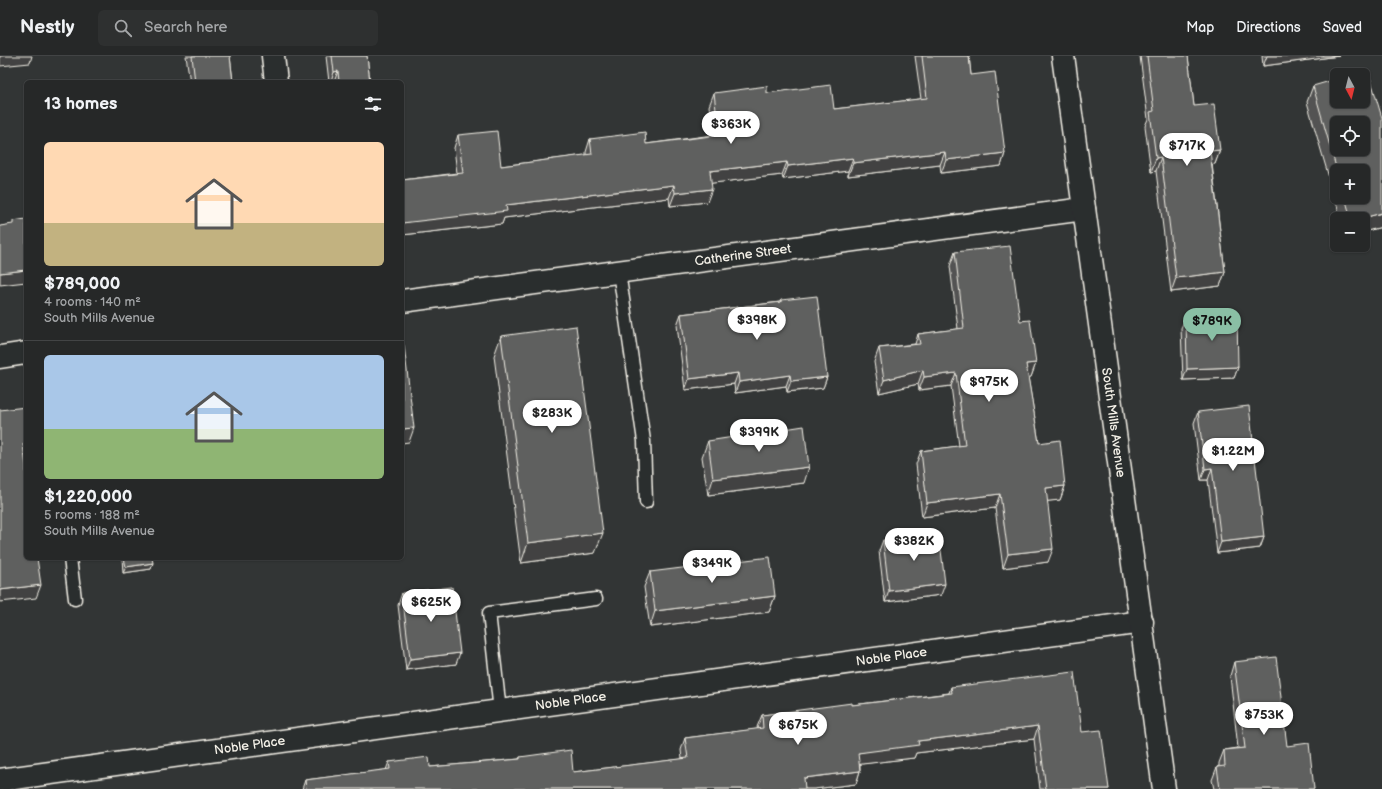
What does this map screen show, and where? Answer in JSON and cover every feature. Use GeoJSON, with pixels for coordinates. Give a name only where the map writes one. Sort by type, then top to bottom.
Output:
{"type":"FeatureCollection","features":[{"type":"Feature","properties":{"kind":"street"},"geometry":{"type":"LineString","coordinates":[[272,56],[276,80]]}},
{"type":"Feature","properties":{"kind":"street","name":"South Mills Avenue"},"geometry":{"type":"LineString","coordinates":[[1063,56],[1164,789]]}},
{"type":"Feature","properties":{"kind":"street","name":"Catherine Street"},"geometry":{"type":"LineString","coordinates":[[404,301],[1084,209]]}},
{"type":"Feature","properties":{"kind":"street"},"geometry":{"type":"LineString","coordinates":[[0,357],[24,353]]}},
{"type":"Feature","properties":{"kind":"street","name":"Noble Place"},"geometry":{"type":"LineString","coordinates":[[0,780],[1142,622]]}},
{"type":"Feature","properties":{"kind":"lane"},"geometry":{"type":"LineString","coordinates":[[619,272],[644,441],[646,502]]}},
{"type":"Feature","properties":{"kind":"lane"},"geometry":{"type":"LineString","coordinates":[[70,560],[76,599]]}},
{"type":"Feature","properties":{"kind":"lane"},"geometry":{"type":"LineString","coordinates":[[500,711],[489,613],[596,599]]}},
{"type":"Feature","properties":{"kind":"building"},"geometry":{"type":"Polygon","coordinates":[[[192,56],[230,56],[233,80],[195,80],[192,56]]]}},
{"type":"Feature","properties":{"kind":"building"},"geometry":{"type":"Polygon","coordinates":[[[332,56],[367,56],[370,80],[339,80],[338,71],[334,72],[332,56]]]}},
{"type":"Feature","properties":{"kind":"building"},"geometry":{"type":"Polygon","coordinates":[[[922,56],[969,56],[971,75],[995,72],[1005,153],[946,160],[945,152],[853,163],[853,158],[788,166],[787,162],[710,171],[712,189],[675,193],[674,185],[506,205],[507,211],[404,223],[404,180],[463,173],[458,135],[497,131],[501,166],[592,154],[590,139],[645,132],[646,144],[719,135],[714,93],[767,86],[767,93],[831,85],[834,109],[927,98],[922,56]]]}},
{"type":"Feature","properties":{"kind":"building"},"geometry":{"type":"Polygon","coordinates":[[[1147,56],[1188,56],[1194,106],[1214,104],[1220,150],[1210,151],[1225,272],[1176,278],[1161,157],[1156,158],[1150,112],[1154,111],[1147,56]]]}},
{"type":"Feature","properties":{"kind":"building"},"geometry":{"type":"Polygon","coordinates":[[[1370,77],[1382,118],[1382,213],[1370,216],[1370,212],[1349,212],[1347,204],[1370,204],[1370,164],[1335,164],[1333,156],[1370,156],[1370,116],[1330,116],[1330,146],[1313,86],[1330,81],[1330,108],[1370,108],[1370,77]]]}},
{"type":"Feature","properties":{"kind":"building"},"geometry":{"type":"Polygon","coordinates":[[[24,219],[24,270],[0,273],[0,226],[13,224],[13,221],[24,219]]]}},
{"type":"Feature","properties":{"kind":"building"},"geometry":{"type":"Polygon","coordinates":[[[1010,246],[1020,321],[1030,320],[1036,363],[1026,364],[1039,443],[1060,440],[1065,486],[1046,488],[1053,549],[1008,554],[1000,494],[927,503],[921,451],[965,445],[956,373],[924,377],[923,370],[884,380],[879,348],[920,344],[918,334],[964,328],[955,252],[1010,246]]]}},
{"type":"Feature","properties":{"kind":"building"},"geometry":{"type":"Polygon","coordinates":[[[817,296],[827,377],[791,381],[790,375],[739,382],[738,373],[689,379],[681,314],[781,302],[781,300],[817,296]]]}},
{"type":"Feature","properties":{"kind":"building"},"geometry":{"type":"Polygon","coordinates":[[[1237,316],[1238,367],[1187,369],[1186,317],[1237,316]]]}},
{"type":"Feature","properties":{"kind":"building"},"geometry":{"type":"Polygon","coordinates":[[[576,326],[603,533],[528,543],[501,336],[576,326]]]}},
{"type":"Feature","properties":{"kind":"building"},"geometry":{"type":"Polygon","coordinates":[[[404,345],[414,428],[404,429],[404,345]]]}},
{"type":"Feature","properties":{"kind":"building"},"geometry":{"type":"Polygon","coordinates":[[[1249,406],[1264,537],[1221,542],[1212,468],[1205,469],[1198,412],[1249,406]]]}},
{"type":"Feature","properties":{"kind":"building"},"geometry":{"type":"Polygon","coordinates":[[[24,407],[24,560],[37,560],[41,585],[0,590],[0,410],[24,407]]]}},
{"type":"Feature","properties":{"kind":"building"},"geometry":{"type":"Polygon","coordinates":[[[804,426],[809,467],[713,479],[708,441],[804,426]]]}},
{"type":"Feature","properties":{"kind":"building"},"geometry":{"type":"Polygon","coordinates":[[[939,533],[945,584],[889,591],[883,540],[939,533]]]}},
{"type":"Feature","properties":{"kind":"building"},"geometry":{"type":"Polygon","coordinates":[[[770,557],[775,596],[655,611],[650,572],[770,557]]]}},
{"type":"Feature","properties":{"kind":"building"},"geometry":{"type":"Polygon","coordinates":[[[124,560],[152,560],[153,563],[126,567],[124,560]]]}},
{"type":"Feature","properties":{"kind":"building"},"geometry":{"type":"Polygon","coordinates":[[[452,587],[460,653],[410,659],[402,593],[452,587]]]}},
{"type":"Feature","properties":{"kind":"building"},"geometry":{"type":"Polygon","coordinates":[[[1276,657],[1287,746],[1309,743],[1314,789],[1220,789],[1217,767],[1225,766],[1224,750],[1245,748],[1234,662],[1276,657]]]}},
{"type":"Feature","properties":{"kind":"building"},"geometry":{"type":"Polygon","coordinates":[[[1074,672],[1082,732],[1101,730],[1109,789],[1046,789],[1038,726],[918,741],[919,745],[858,753],[860,771],[804,778],[805,789],[306,789],[305,780],[390,769],[389,762],[429,757],[430,767],[520,759],[520,757],[571,750],[573,772],[688,758],[685,738],[763,728],[762,715],[852,703],[852,705],[952,693],[951,687],[1074,672]]]}}]}
